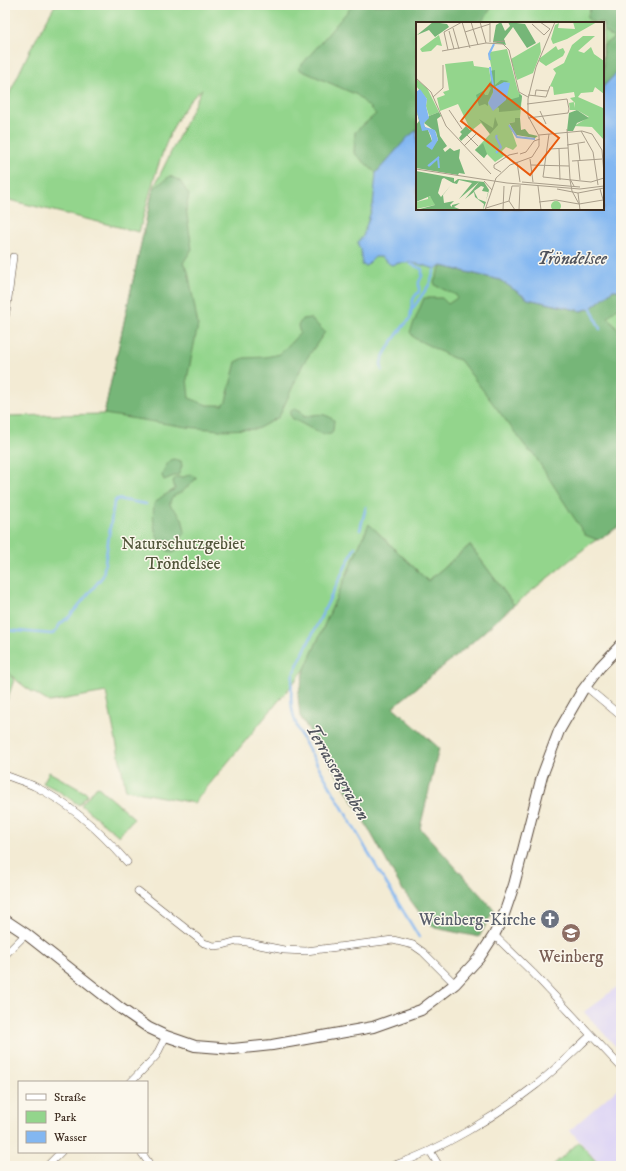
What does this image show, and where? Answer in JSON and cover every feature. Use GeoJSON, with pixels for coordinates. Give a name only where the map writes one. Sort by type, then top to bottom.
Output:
{"type":"FeatureCollection","features":[{"type":"Feature","properties":{"kind":"street"},"geometry":{"type":"LineString","coordinates":[[5,317],[10,290],[7,276],[13,257]]}},
{"type":"Feature","properties":{"kind":"street"},"geometry":{"type":"LineString","coordinates":[[5,920],[26,934],[120,1008],[149,1028],[166,1036],[195,1046],[233,1049],[272,1045],[373,1027],[421,1010],[455,984],[475,963],[494,935],[503,917],[514,885],[542,776],[550,751],[559,731],[585,686],[600,667],[621,645]]}},
{"type":"Feature","properties":{"kind":"street"},"geometry":{"type":"LineString","coordinates":[[585,686],[621,716]]}},
{"type":"Feature","properties":{"kind":"street"},"geometry":{"type":"LineString","coordinates":[[5,775],[34,786],[78,813],[106,838],[127,862]]}},
{"type":"Feature","properties":{"kind":"street"},"geometry":{"type":"LineString","coordinates":[[138,891],[204,943],[209,945],[224,945],[237,941],[284,950],[306,951],[393,940],[413,946],[423,952],[455,984]]}},
{"type":"Feature","properties":{"kind":"street"},"geometry":{"type":"LineString","coordinates":[[5,955],[26,934]]}},
{"type":"Feature","properties":{"kind":"street"},"geometry":{"type":"LineString","coordinates":[[494,935],[533,973],[621,1068]]}},
{"type":"Feature","properties":{"kind":"street"},"geometry":{"type":"LineString","coordinates":[[132,1081],[156,1056],[166,1036]]}},
{"type":"Feature","properties":{"kind":"street"},"geometry":{"type":"LineString","coordinates":[[392,1166],[430,1151],[479,1124],[537,1084],[591,1036]]}},
{"type":"Feature","properties":{"kind":"street"},"geometry":{"type":"LineString","coordinates":[[430,1151],[439,1166]]}},
{"type":"Feature","properties":{"kind":"street"},"geometry":{"type":"LineString","coordinates":[[47,1166],[60,1153]]}},
{"type":"Feature","properties":{"kind":"street"},"geometry":{"type":"LineString","coordinates":[[142,1153],[150,1166]]}},
{"type":"Feature","properties":{"kind":"shaded area"},"geometry":{"type":"Polygon","coordinates":[[[621,984],[621,1052],[584,1012],[621,984]]]}},
{"type":"Feature","properties":{"kind":"shaded area"},"geometry":{"type":"Polygon","coordinates":[[[619,1087],[621,1090],[621,1166],[601,1166],[570,1130],[619,1087]]]}},
{"type":"Feature","properties":{"kind":"green space","name":"Naturschutzgebiet Tröndelsee"},"geometry":{"type":"Polygon","coordinates":[[[55,5],[621,5],[621,525],[590,544],[514,605],[470,545],[428,581],[369,524],[305,669],[194,803],[126,790],[106,692],[49,702],[22,685],[8,672],[14,680],[5,706],[5,416],[104,414],[153,189],[202,89],[189,101],[170,135],[155,175],[139,232],[5,199],[5,103],[29,52],[55,5]]]}},
{"type":"Feature","properties":{"kind":"green space"},"geometry":{"type":"Polygon","coordinates":[[[353,5],[492,5],[482,22],[416,22],[416,131],[408,137],[376,173],[354,153],[355,132],[376,114],[357,95],[298,69],[353,5]]]}},
{"type":"Feature","properties":{"kind":"green space"},"geometry":{"type":"Polygon","coordinates":[[[621,5],[621,68],[604,86],[604,45],[614,38],[604,31],[604,22],[593,22],[587,18],[591,6],[621,5]]]}},
{"type":"Feature","properties":{"kind":"green space"},"geometry":{"type":"Polygon","coordinates":[[[170,176],[180,181],[189,195],[186,209],[192,249],[183,263],[188,271],[198,325],[187,379],[189,398],[207,405],[223,405],[226,401],[236,362],[244,358],[266,357],[280,354],[300,333],[298,326],[302,319],[310,318],[325,332],[303,364],[279,417],[257,429],[220,430],[187,427],[104,414],[153,189],[170,176]]]}},
{"type":"Feature","properties":{"kind":"green space"},"geometry":{"type":"Polygon","coordinates":[[[441,266],[500,280],[528,299],[581,311],[591,308],[613,290],[621,290],[621,305],[608,317],[621,334],[621,525],[598,540],[585,535],[533,453],[529,451],[460,360],[453,358],[414,338],[410,332],[424,298],[442,298],[448,304],[457,298],[456,295],[436,286],[434,282],[441,266]]]}},
{"type":"Feature","properties":{"kind":"green space"},"geometry":{"type":"Polygon","coordinates":[[[295,408],[301,411],[304,417],[320,414],[330,417],[334,420],[331,434],[322,434],[294,420],[290,415],[290,412],[295,408]]]}},
{"type":"Feature","properties":{"kind":"green space"},"geometry":{"type":"Polygon","coordinates":[[[173,459],[181,461],[182,466],[179,474],[164,480],[162,476],[163,471],[173,459]]]}},
{"type":"Feature","properties":{"kind":"green space"},"geometry":{"type":"Polygon","coordinates":[[[190,474],[196,477],[196,479],[182,492],[173,497],[170,502],[170,505],[182,518],[185,532],[177,550],[172,553],[161,544],[158,538],[153,518],[154,504],[160,498],[175,489],[173,481],[176,477],[184,477],[190,474]]]}},
{"type":"Feature","properties":{"kind":"green space"},"geometry":{"type":"Polygon","coordinates":[[[369,524],[428,581],[470,545],[514,605],[468,646],[393,707],[439,748],[420,828],[494,910],[479,937],[435,928],[426,921],[402,889],[352,799],[300,716],[298,695],[305,669],[369,524]]]}},
{"type":"Feature","properties":{"kind":"green space"},"geometry":{"type":"Polygon","coordinates":[[[49,772],[88,794],[79,805],[57,790],[43,783],[49,772]]]}},
{"type":"Feature","properties":{"kind":"green space"},"geometry":{"type":"Polygon","coordinates":[[[97,786],[134,818],[119,836],[81,805],[97,786]]]}},
{"type":"Feature","properties":{"kind":"green space"},"geometry":{"type":"Polygon","coordinates":[[[579,1142],[600,1166],[552,1166],[579,1142]]]}},
{"type":"Feature","properties":{"kind":"water","name":"Tröndelsee"},"geometry":{"type":"Polygon","coordinates":[[[621,68],[621,290],[613,290],[591,308],[581,311],[528,299],[500,280],[442,266],[435,269],[408,263],[391,265],[381,257],[375,257],[366,266],[362,265],[361,249],[358,246],[358,242],[363,236],[373,205],[376,173],[408,137],[416,131],[416,210],[604,210],[604,86],[621,68]]]}},
{"type":"Feature","properties":{"kind":"waterway","name":"Terrassengraben"},"geometry":{"type":"LineString","coordinates":[[382,370],[382,360],[388,348],[410,319],[411,307],[414,298],[419,292],[419,282],[422,276],[422,269],[411,264]]}},
{"type":"Feature","properties":{"kind":"waterway"},"geometry":{"type":"LineString","coordinates":[[411,311],[429,285],[435,269]]}},
{"type":"Feature","properties":{"kind":"waterway"},"geometry":{"type":"LineString","coordinates":[[591,308],[600,329]]}},
{"type":"Feature","properties":{"kind":"waterway"},"geometry":{"type":"LineString","coordinates":[[5,630],[52,634],[56,631],[60,624],[70,616],[103,576],[114,502],[117,499],[146,504]]}},
{"type":"Feature","properties":{"kind":"waterway","name":"Terrassengraben"},"geometry":{"type":"LineString","coordinates":[[360,530],[366,507]]}},
{"type":"Feature","properties":{"kind":"waterway","name":"Terrassengraben"},"geometry":{"type":"LineString","coordinates":[[355,547],[293,674],[291,691],[293,713],[301,736],[380,873],[419,937]]}},
{"type":"Feature","properties":{"kind":"place","name":"Weinberg-Kirche"},"geometry":{"type":"Point","coordinates":[550,919]}},
{"type":"Feature","properties":{"kind":"place","name":"Weinberg"},"geometry":{"type":"Point","coordinates":[571,933]}}]}
